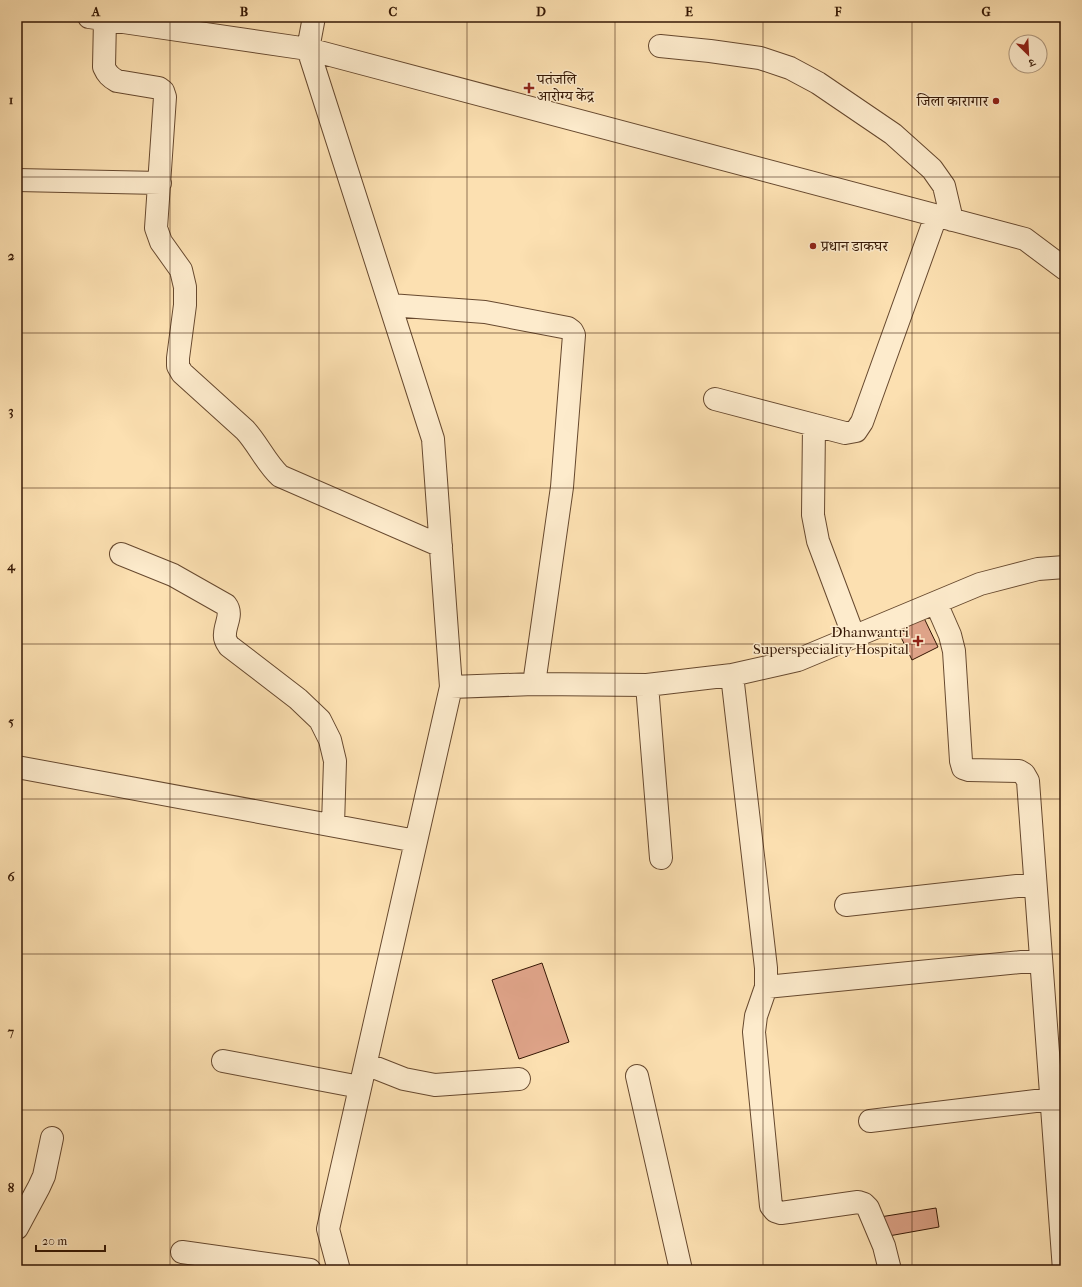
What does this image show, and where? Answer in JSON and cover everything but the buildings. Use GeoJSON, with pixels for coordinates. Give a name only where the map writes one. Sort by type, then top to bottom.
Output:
{"type":"FeatureCollection","features":[{"type":"Feature","properties":{"kind":"street"},"geometry":{"type":"LineString","coordinates":[[314,17],[308,49],[433,439],[451,687],[328,1229],[339,1270]]}},
{"type":"Feature","properties":{"kind":"street"},"geometry":{"type":"LineString","coordinates":[[441,546],[280,476],[273,470],[253,439],[245,430],[182,373],[178,366],[178,358],[185,305],[185,287],[181,270],[161,242],[156,228],[165,97],[163,91],[159,88],[117,81],[107,73],[104,67],[97,18],[308,49],[1025,239],[1065,268]]}},
{"type":"Feature","properties":{"kind":"street"},"geometry":{"type":"LineString","coordinates":[[660,46],[760,58],[790,68],[818,83],[893,134],[932,169],[944,186],[944,218],[862,422],[856,431],[846,433],[715,399]]}},
{"type":"Feature","properties":{"kind":"street"},"geometry":{"type":"LineString","coordinates":[[17,180],[160,183]]}},
{"type":"Feature","properties":{"kind":"street"},"geometry":{"type":"LineString","coordinates":[[390,305],[485,312],[568,328],[574,335],[562,487],[534,684]]}},
{"type":"Feature","properties":{"kind":"street"},"geometry":{"type":"LineString","coordinates":[[814,425],[813,515],[818,541],[854,637]]}},
{"type":"Feature","properties":{"kind":"street"},"geometry":{"type":"LineString","coordinates":[[121,554],[173,575],[226,605],[230,613],[224,635],[229,646],[298,699],[320,720],[330,740],[335,761],[333,825]]}},
{"type":"Feature","properties":{"kind":"street"},"geometry":{"type":"LineString","coordinates":[[451,687],[534,684],[647,685],[732,675],[798,660],[980,584],[1038,570],[1065,567]]}},
{"type":"Feature","properties":{"kind":"street"},"geometry":{"type":"LineString","coordinates":[[936,602],[950,635],[954,651],[961,761],[963,768],[969,770],[1019,771],[1024,774],[1028,781],[1064,1270]]}},
{"type":"Feature","properties":{"kind":"street"},"geometry":{"type":"LineString","coordinates":[[732,675],[766,968],[766,987],[756,1016],[754,1032],[771,1206],[775,1211],[781,1213],[858,1202],[864,1204],[868,1208],[884,1246],[890,1270]]}},
{"type":"Feature","properties":{"kind":"street"},"geometry":{"type":"LineString","coordinates":[[647,685],[661,858]]}},
{"type":"Feature","properties":{"kind":"street"},"geometry":{"type":"LineString","coordinates":[[17,768],[416,841]]}},
{"type":"Feature","properties":{"kind":"street"},"geometry":{"type":"LineString","coordinates":[[846,905],[1035,884]]}},
{"type":"Feature","properties":{"kind":"street"},"geometry":{"type":"LineString","coordinates":[[766,987],[1041,960]]}},
{"type":"Feature","properties":{"kind":"street"},"geometry":{"type":"LineString","coordinates":[[223,1061],[360,1087]]}},
{"type":"Feature","properties":{"kind":"street"},"geometry":{"type":"LineString","coordinates":[[366,1064],[404,1079],[435,1085],[519,1079]]}},
{"type":"Feature","properties":{"kind":"street"},"geometry":{"type":"LineString","coordinates":[[637,1076],[681,1270]]}},
{"type":"Feature","properties":{"kind":"street"},"geometry":{"type":"LineString","coordinates":[[870,1121],[1052,1099]]}},
{"type":"Feature","properties":{"kind":"street"},"geometry":{"type":"LineString","coordinates":[[17,1228],[44,1176],[52,1138]]}},
{"type":"Feature","properties":{"kind":"street"},"geometry":{"type":"LineString","coordinates":[[182,1252],[310,1270]]}},
{"type":"Feature","properties":{"kind":"place","name":"पतंजलि आरोग्य केंद्र"},"geometry":{"type":"Point","coordinates":[529,88]}},
{"type":"Feature","properties":{"kind":"place","name":"जिला कारागार"},"geometry":{"type":"Point","coordinates":[996,101]}},
{"type":"Feature","properties":{"kind":"place","name":"प्रधान डाकघर"},"geometry":{"type":"Point","coordinates":[813,246]}},
{"type":"Feature","properties":{"kind":"place","name":"Dhanwantri Superspeciality Hospital"},"geometry":{"type":"Point","coordinates":[918,641]}}]}
